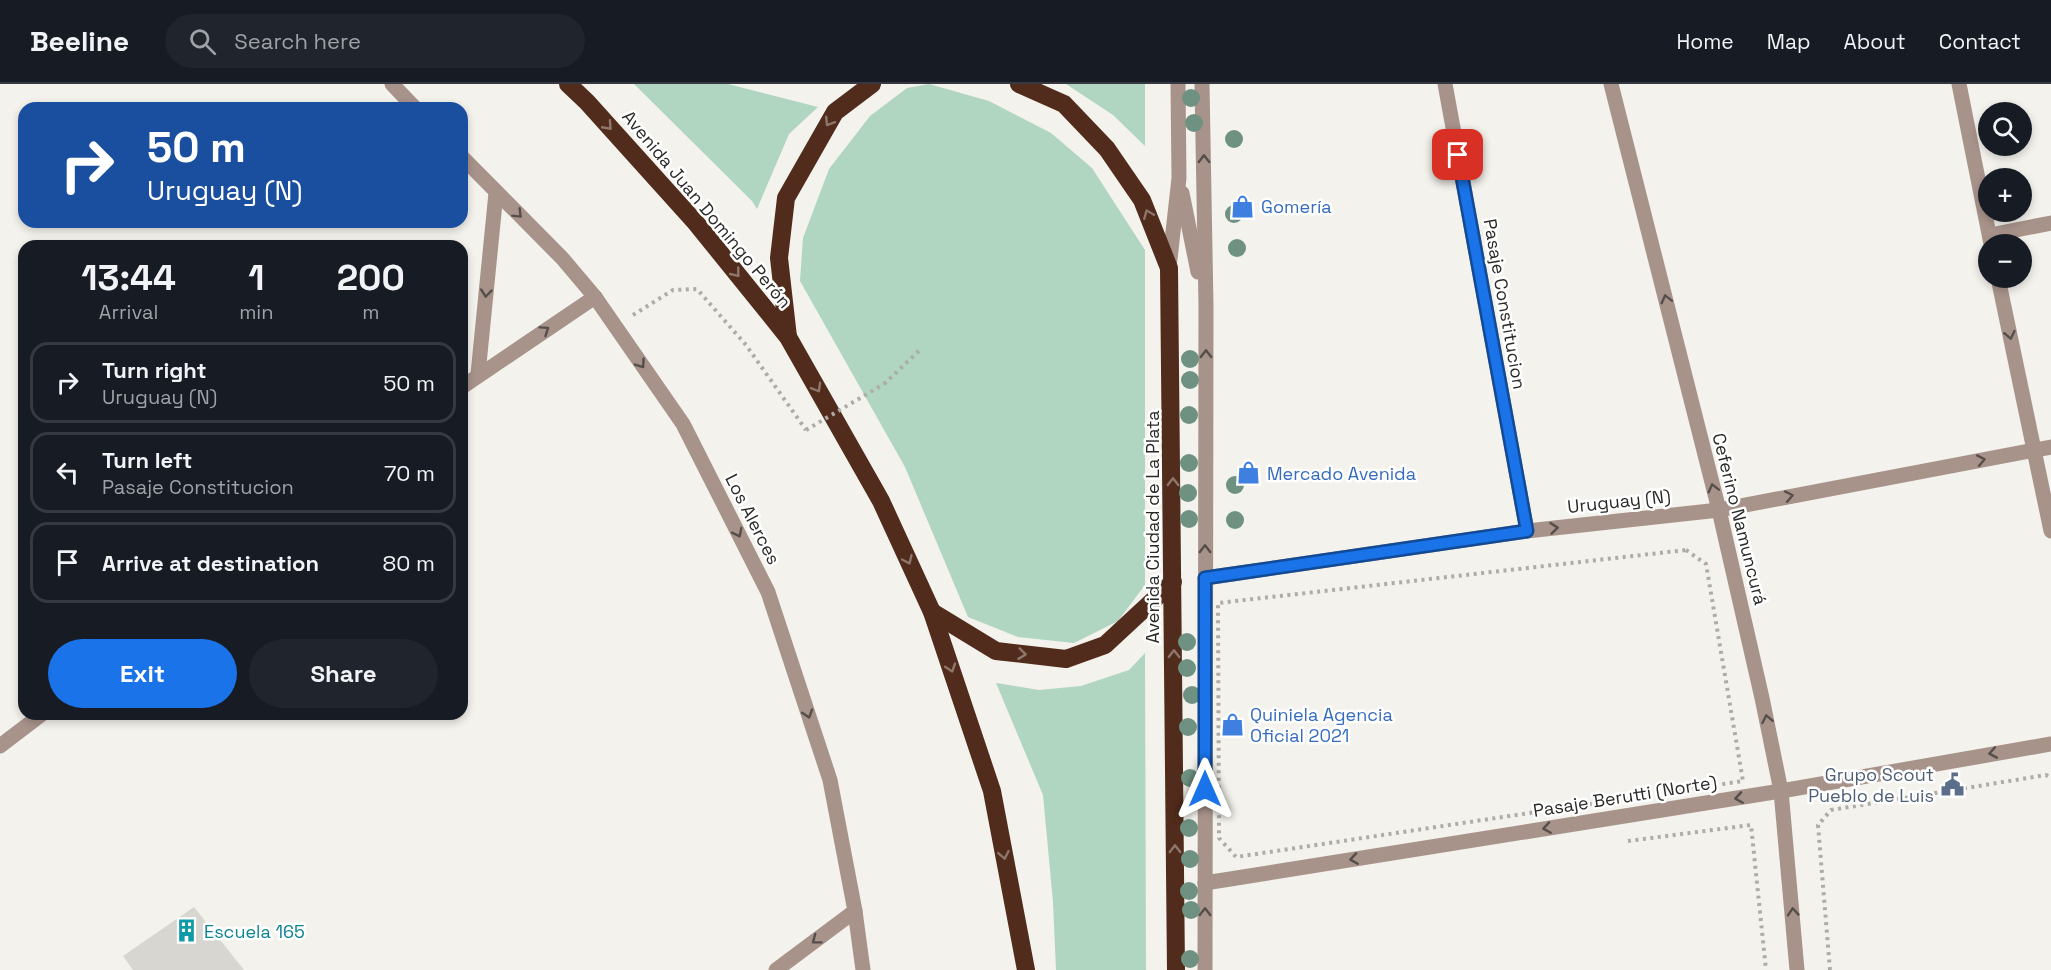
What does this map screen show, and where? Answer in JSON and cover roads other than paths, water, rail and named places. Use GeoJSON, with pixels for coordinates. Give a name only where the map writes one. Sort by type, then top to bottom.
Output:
{"type":"FeatureCollection","features":[{"type":"Feature","properties":{"kind":"highway","name":"Avenida Juan Domingo Perón"},"geometry":{"type":"LineString","coordinates":[[568,84],[696,223],[788,337]]}},
{"type":"Feature","properties":{"kind":"highway"},"geometry":{"type":"LineString","coordinates":[[872,84],[835,112],[786,198],[778,258],[788,337],[881,501],[932,612],[992,791],[1026,970]]}},
{"type":"Feature","properties":{"kind":"highway"},"geometry":{"type":"LineString","coordinates":[[1019,84],[1064,104],[1107,149],[1142,200],[1170,268]]}},
{"type":"Feature","properties":{"kind":"highway","name":"Avenida Ciudad de La Plata"},"geometry":{"type":"LineString","coordinates":[[1170,268],[1176,970]]}},
{"type":"Feature","properties":{"kind":"highway"},"geometry":{"type":"LineString","coordinates":[[932,612],[996,651],[1066,659],[1105,645],[1173,582]]}},
{"type":"Feature","properties":{"kind":"street"},"geometry":{"type":"LineString","coordinates":[[392,84],[409,102]]}},
{"type":"Feature","properties":{"kind":"street","name":"Avenida Ciudad de La Plata"},"geometry":{"type":"LineString","coordinates":[[1170,268],[1179,178],[1178,84]]}},
{"type":"Feature","properties":{"kind":"street"},"geometry":{"type":"LineString","coordinates":[[1202,84],[1206,307],[1205,970]]}},
{"type":"Feature","properties":{"kind":"street","name":"Pasaje Constitucion"},"geometry":{"type":"LineString","coordinates":[[1445,84],[1527,531]]}},
{"type":"Feature","properties":{"kind":"street","name":"Ceferino Namuncurá"},"geometry":{"type":"LineString","coordinates":[[1611,84],[1719,510],[1781,791],[1797,970]]}},
{"type":"Feature","properties":{"kind":"street"},"geometry":{"type":"LineString","coordinates":[[1959,84],[1989,234]]}},
{"type":"Feature","properties":{"kind":"street","name":"Los Alerces"},"geometry":{"type":"LineString","coordinates":[[468,163],[562,258],[595,297],[683,424],[768,592],[830,780],[855,911],[863,970]]}},
{"type":"Feature","properties":{"kind":"street"},"geometry":{"type":"LineString","coordinates":[[1179,178],[1206,307]]}},
{"type":"Feature","properties":{"kind":"street"},"geometry":{"type":"LineString","coordinates":[[478,374],[496,193]]}},
{"type":"Feature","properties":{"kind":"street"},"geometry":{"type":"LineString","coordinates":[[2012,234],[2051,223]]}},
{"type":"Feature","properties":{"kind":"street"},"geometry":{"type":"LineString","coordinates":[[2000,288],[2051,531]]}},
{"type":"Feature","properties":{"kind":"street"},"geometry":{"type":"LineString","coordinates":[[468,382],[595,297]]}},
{"type":"Feature","properties":{"kind":"street","name":"Uruguay (N)"},"geometry":{"type":"LineString","coordinates":[[1205,578],[1527,531],[1719,510],[2051,447]]}},
{"type":"Feature","properties":{"kind":"street"},"geometry":{"type":"LineString","coordinates":[[0,746],[34,720]]}},
{"type":"Feature","properties":{"kind":"street","name":"Pasaje Berutti (Norte)"},"geometry":{"type":"LineString","coordinates":[[1204,883],[1781,791],[2051,744]]}},
{"type":"Feature","properties":{"kind":"street"},"geometry":{"type":"LineString","coordinates":[[776,970],[855,911]]}},
{"type":"Feature","properties":{"kind":"place","name":"Gomería"},"geometry":{"type":"Point","coordinates":[1243,206]}},
{"type":"Feature","properties":{"kind":"place","name":"Mercado Avenida"},"geometry":{"type":"Point","coordinates":[1249,473]}},
{"type":"Feature","properties":{"kind":"place","name":"Quiniela Agencia Oficial 2021"},"geometry":{"type":"Point","coordinates":[1232,724]}},
{"type":"Feature","properties":{"kind":"place","name":"Grupo Scout Pueblo de Luis"},"geometry":{"type":"Point","coordinates":[1952,784]}},
{"type":"Feature","properties":{"kind":"place","name":"Escuela 165"},"geometry":{"type":"Point","coordinates":[186,931]}}]}
